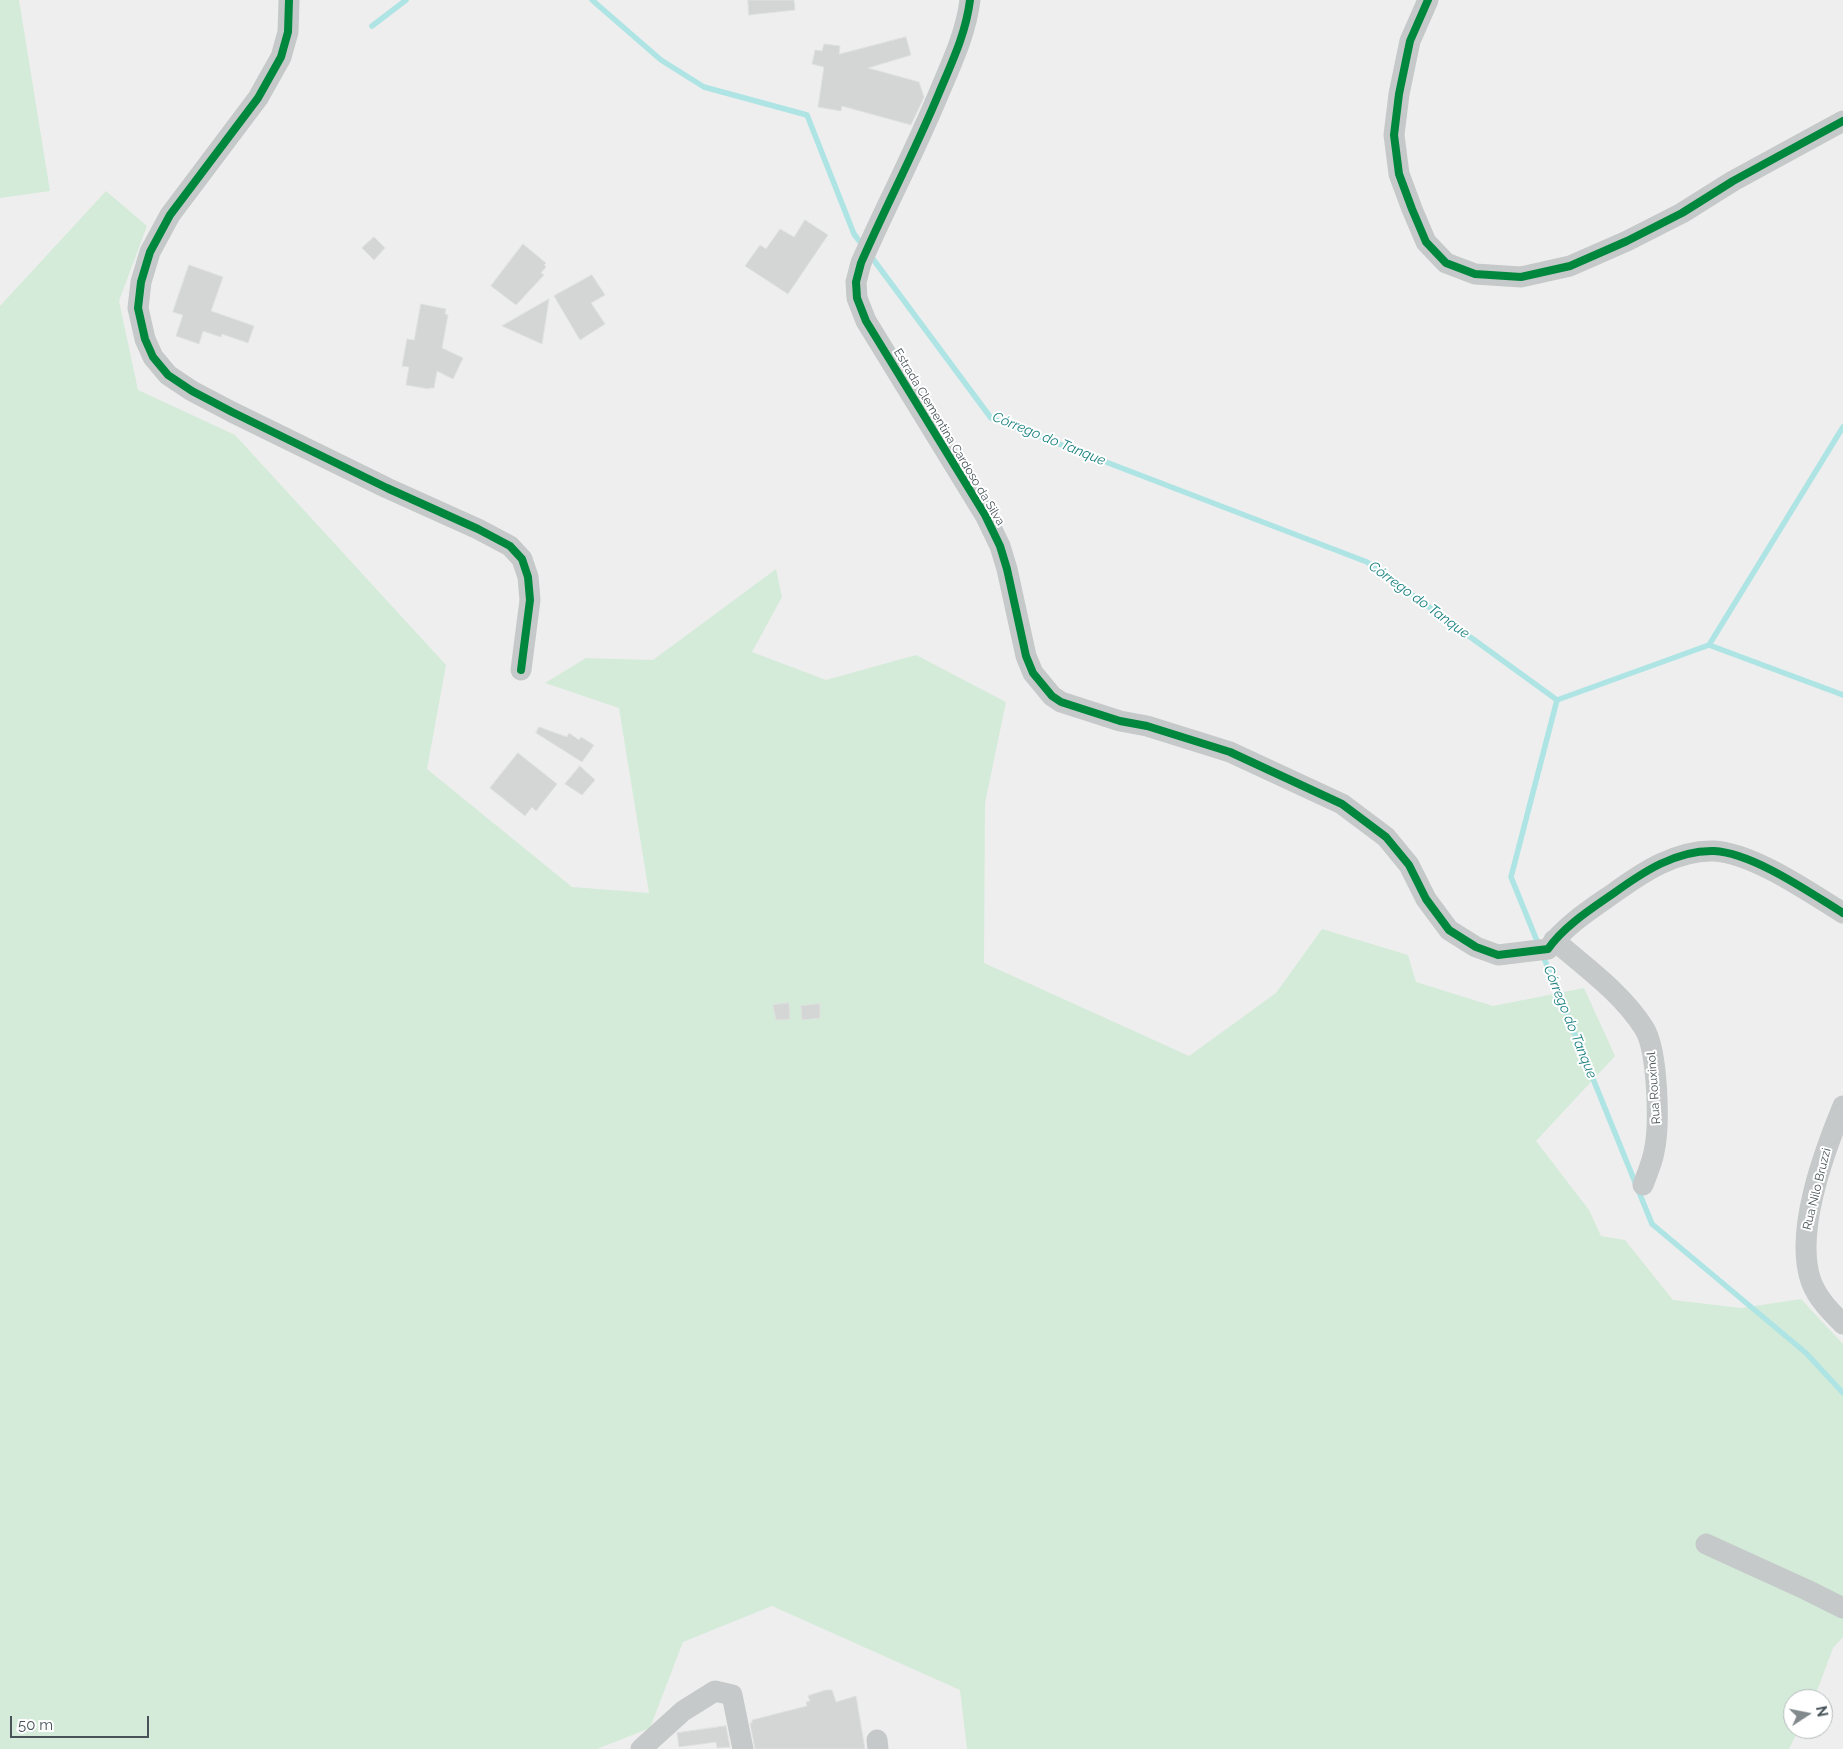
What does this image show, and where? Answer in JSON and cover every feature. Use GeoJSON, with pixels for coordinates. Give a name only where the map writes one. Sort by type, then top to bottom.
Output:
{"type":"FeatureCollection","features":[{"type":"Feature","properties":{"kind":"street"},"geometry":{"type":"LineString","coordinates":[[289,0],[288,32],[281,57],[258,98],[170,216],[150,252],[141,282],[138,308],[144,339],[153,357],[168,375],[192,390],[232,412],[510,546],[522,559],[528,577],[530,600],[521,670]]}},
{"type":"Feature","properties":{"kind":"street","name":"Estrada Clementina Cardoso da Silva"},"geometry":{"type":"LineString","coordinates":[[970,0],[967,19],[956,53],[918,144],[861,263],[856,282],[857,298],[887,357],[928,420],[1000,546],[1007,569],[1026,656],[1033,673],[1043,687],[1061,702],[1230,752],[1342,804],[1386,837],[1409,865],[1426,899],[1449,930],[1476,947],[1498,955],[1519,953],[1551,944]]}},
{"type":"Feature","properties":{"kind":"street"},"geometry":{"type":"LineString","coordinates":[[1428,0],[1410,41],[1399,94],[1394,135],[1399,174],[1426,242],[1446,263],[1474,274],[1520,277],[1570,266],[1627,242],[1682,213],[1733,181],[1843,121]]}},
{"type":"Feature","properties":{"kind":"street"},"geometry":{"type":"LineString","coordinates":[[1551,944],[1580,918],[1641,873],[1667,860],[1693,853],[1715,851],[1745,858],[1777,873],[1843,913]]}},
{"type":"Feature","properties":{"kind":"street","name":"Rua Rouxinol"},"geometry":{"type":"LineString","coordinates":[[1551,944],[1610,989],[1633,1012],[1646,1030],[1651,1047],[1657,1104],[1654,1152],[1643,1184]]}},
{"type":"Feature","properties":{"kind":"street","name":"Rua Nilo Bruzzi"},"geometry":{"type":"LineString","coordinates":[[1843,1106],[1831,1136],[1820,1174],[1806,1234],[1806,1263],[1811,1282],[1822,1301],[1843,1324]]}},
{"type":"Feature","properties":{"kind":"street"},"geometry":{"type":"LineString","coordinates":[[1706,1544],[1843,1608]]}},
{"type":"Feature","properties":{"kind":"street"},"geometry":{"type":"LineString","coordinates":[[641,1749],[683,1711],[715,1691],[732,1695],[742,1744]]}},
{"type":"Feature","properties":{"kind":"green space"},"geometry":{"type":"Polygon","coordinates":[[[0,0],[19,0],[50,191],[0,198],[0,0]]]}},
{"type":"Feature","properties":{"kind":"green space"},"geometry":{"type":"Polygon","coordinates":[[[106,191],[147,226],[119,301],[138,390],[235,435],[446,665],[427,769],[572,887],[649,893],[619,708],[545,683],[586,658],[653,660],[776,569],[782,597],[752,652],[826,680],[916,655],[1006,702],[985,803],[984,963],[1189,1056],[1276,993],[1322,929],[1408,955],[1416,982],[1493,1006],[1584,988],[1615,1056],[1536,1141],[1589,1210],[1601,1236],[1625,1240],[1673,1300],[1741,1308],[1801,1299],[1843,1344],[1843,1637],[1833,1648],[1818,1689],[1783,1689],[1783,1739],[1794,1739],[1789,1749],[967,1749],[960,1690],[772,1606],[683,1642],[650,1728],[597,1749],[0,1749],[0,306],[106,191]]]}},
{"type":"Feature","properties":{"kind":"building"},"geometry":{"type":"Polygon","coordinates":[[[748,0],[794,0],[795,10],[749,15],[748,0]]]}},
{"type":"Feature","properties":{"kind":"building"},"geometry":{"type":"Polygon","coordinates":[[[906,37],[911,55],[868,68],[919,82],[924,97],[911,125],[842,106],[841,111],[818,107],[824,67],[812,64],[815,50],[822,51],[824,44],[840,46],[839,54],[906,37]]]}},
{"type":"Feature","properties":{"kind":"building"},"geometry":{"type":"Polygon","coordinates":[[[805,220],[828,235],[788,294],[745,266],[760,245],[766,249],[780,229],[794,237],[805,220]]]}},
{"type":"Feature","properties":{"kind":"building"},"geometry":{"type":"Polygon","coordinates":[[[374,237],[385,248],[374,260],[362,248],[374,237]]]}},
{"type":"Feature","properties":{"kind":"building"},"geometry":{"type":"Polygon","coordinates":[[[523,244],[546,263],[544,265],[546,267],[541,273],[544,275],[516,305],[491,286],[523,244]]]}},
{"type":"Feature","properties":{"kind":"building"},"geometry":{"type":"Polygon","coordinates":[[[189,265],[223,277],[211,311],[254,326],[248,343],[222,334],[221,337],[203,331],[199,344],[176,336],[183,315],[173,312],[189,265]]]}},
{"type":"Feature","properties":{"kind":"building"},"geometry":{"type":"Polygon","coordinates":[[[592,275],[605,295],[591,303],[605,324],[580,340],[554,296],[592,275]]]}},
{"type":"Feature","properties":{"kind":"building"},"geometry":{"type":"Polygon","coordinates":[[[549,299],[542,344],[502,326],[549,299]]]}},
{"type":"Feature","properties":{"kind":"building"},"geometry":{"type":"Polygon","coordinates":[[[421,304],[446,309],[445,314],[448,315],[442,348],[463,358],[453,379],[437,371],[434,388],[429,389],[406,385],[409,367],[402,366],[407,339],[414,340],[421,304]]]}},
{"type":"Feature","properties":{"kind":"building"},"geometry":{"type":"Polygon","coordinates":[[[539,727],[567,737],[569,733],[579,740],[581,737],[594,745],[582,762],[536,733],[539,727]]]}},
{"type":"Feature","properties":{"kind":"building"},"geometry":{"type":"Polygon","coordinates":[[[518,753],[557,784],[536,811],[532,807],[525,816],[490,788],[518,753]]]}},
{"type":"Feature","properties":{"kind":"building"},"geometry":{"type":"Polygon","coordinates":[[[580,766],[595,780],[582,795],[565,784],[580,766]]]}},
{"type":"Feature","properties":{"kind":"building"},"geometry":{"type":"Polygon","coordinates":[[[789,1003],[790,1019],[776,1020],[773,1005],[789,1003]]]}},
{"type":"Feature","properties":{"kind":"building"},"geometry":{"type":"Polygon","coordinates":[[[820,1004],[820,1018],[802,1020],[801,1006],[820,1004]]]}},
{"type":"Feature","properties":{"kind":"building"},"geometry":{"type":"Polygon","coordinates":[[[832,1690],[836,1702],[856,1696],[865,1749],[755,1749],[750,1723],[752,1723],[752,1720],[807,1706],[806,1702],[810,1701],[808,1696],[832,1690]]]}},
{"type":"Feature","properties":{"kind":"building"},"geometry":{"type":"Polygon","coordinates":[[[726,1726],[730,1747],[717,1748],[716,1742],[679,1747],[677,1733],[726,1726]]]}},
{"type":"Feature","properties":{"kind":"waterway","name":"Córrego do Tanque"},"geometry":{"type":"LineString","coordinates":[[372,26],[406,0]]}},
{"type":"Feature","properties":{"kind":"waterway","name":"Córrego do Tanque"},"geometry":{"type":"LineString","coordinates":[[592,0],[661,60],[704,87],[807,115],[854,234],[863,246]]}},
{"type":"Feature","properties":{"kind":"waterway","name":"Córrego do Tanque"},"geometry":{"type":"LineString","coordinates":[[870,255],[991,418],[1367,562],[1557,700],[1511,877],[1652,1224],[1806,1353],[1843,1393]]}},
{"type":"Feature","properties":{"kind":"waterway"},"geometry":{"type":"LineString","coordinates":[[1709,645],[1843,427]]}},
{"type":"Feature","properties":{"kind":"waterway"},"geometry":{"type":"LineString","coordinates":[[1557,700],[1709,645],[1843,695]]}},
{"type":"Feature","properties":{"kind":"cycle path"},"geometry":{"type":"LineString","coordinates":[[289,0],[288,32],[281,57],[258,98],[170,215],[150,252],[141,282],[138,308],[145,339],[153,357],[168,375],[192,391],[387,488],[478,529],[510,546],[522,559],[528,577],[530,600],[521,670]]}},
{"type":"Feature","properties":{"kind":"cycle path"},"geometry":{"type":"LineString","coordinates":[[970,0],[962,36],[949,70],[861,263],[856,282],[857,298],[866,321],[985,515],[1000,546],[1007,569],[1026,656],[1033,673],[1052,696],[1061,702],[1120,721],[1147,726],[1230,752],[1342,804],[1386,837],[1409,865],[1426,899],[1449,930],[1476,947],[1498,955],[1548,949],[1578,918],[1637,877],[1673,858],[1700,852],[1729,853],[1763,866],[1843,913]]}},
{"type":"Feature","properties":{"kind":"cycle path"},"geometry":{"type":"LineString","coordinates":[[1428,0],[1410,41],[1399,94],[1394,135],[1399,174],[1426,242],[1446,263],[1475,274],[1521,277],[1570,266],[1627,241],[1682,213],[1733,181],[1843,121]]}}]}
